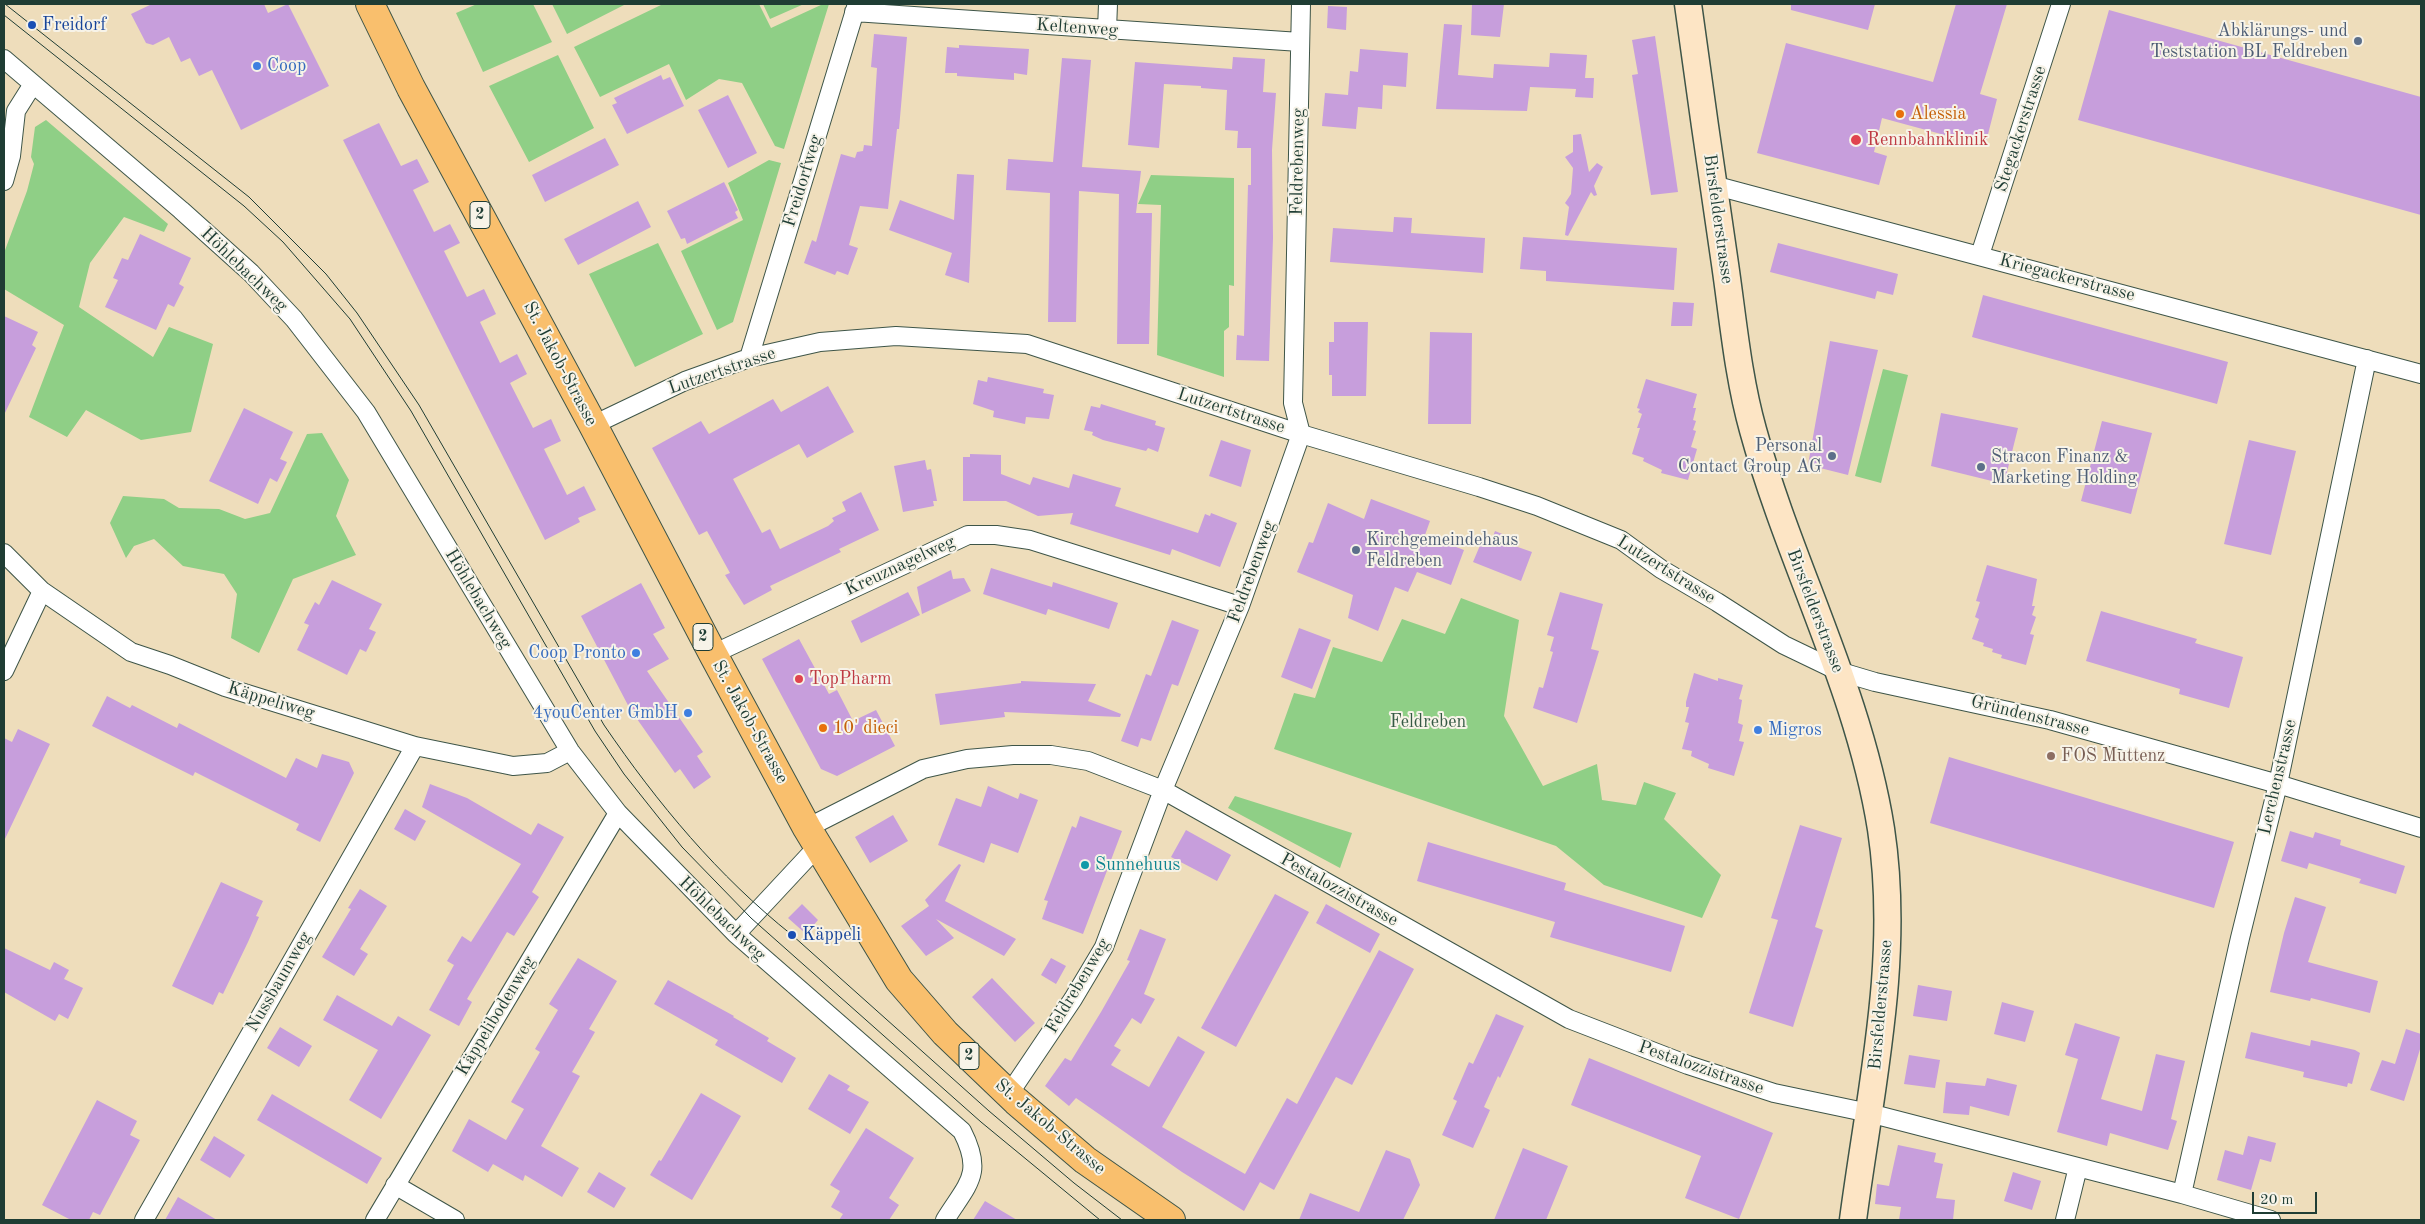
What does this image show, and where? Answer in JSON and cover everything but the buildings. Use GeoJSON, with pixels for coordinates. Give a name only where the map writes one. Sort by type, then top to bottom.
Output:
{"type":"FeatureCollection","features":[{"type":"Feature","properties":{"kind":"main road","name":"St. Jakob-Strasse"},"geometry":{"type":"LineString","coordinates":[[370,4],[411,88],[594,425],[713,654],[813,837],[899,980],[945,1033],[1009,1094],[1086,1160],[1171,1220]]}},
{"type":"Feature","properties":{"kind":"main road","name":"Birsfelderstrasse"},"geometry":{"type":"LineString","coordinates":[[1688,4],[1740,368],[1752,427],[1773,498],[1857,723],[1879,820],[1886,890],[1888,946],[1883,1021],[1853,1220]]}},
{"type":"Feature","properties":{"kind":"street"},"geometry":{"type":"LineString","coordinates":[[1107,30],[1108,4]]}},
{"type":"Feature","properties":{"kind":"street","name":"Feldrebenweg"},"geometry":{"type":"LineString","coordinates":[[1009,1094],[1073,999],[1104,947],[1163,790],[1240,606],[1302,434],[1293,403],[1301,4]]}},
{"type":"Feature","properties":{"kind":"street","name":"Stegackerstrasse"},"geometry":{"type":"LineString","coordinates":[[1980,255],[2061,4]]}},
{"type":"Feature","properties":{"kind":"street","name":"Keltenweg"},"geometry":{"type":"LineString","coordinates":[[855,8],[1107,30],[1300,42]]}},
{"type":"Feature","properties":{"kind":"street","name":"Freidorfweg"},"geometry":{"type":"LineString","coordinates":[[749,358],[855,8]]}},
{"type":"Feature","properties":{"kind":"street","name":"Höhlebachweg"},"geometry":{"type":"LineString","coordinates":[[4,59],[251,273],[319,349],[366,412],[570,751],[618,813],[736,934],[962,1131],[972,1151],[974,1166],[968,1182],[945,1220]]}},
{"type":"Feature","properties":{"kind":"street"},"geometry":{"type":"LineString","coordinates":[[4,181],[11,156],[16,111],[33,84]]}},
{"type":"Feature","properties":{"kind":"street","name":"Kriegackerstrasse"},"geometry":{"type":"LineString","coordinates":[[1713,185],[2421,374]]}},
{"type":"Feature","properties":{"kind":"street","name":"Lutzertstrasse"},"geometry":{"type":"LineString","coordinates":[[594,425],[685,381],[749,358],[820,342],[896,336],[1027,344],[1302,434],[1479,486],[1537,506],[1621,540],[1660,569],[1717,602],[1784,645],[1838,671]]}},
{"type":"Feature","properties":{"kind":"street","name":"Lerchenstrasse"},"geometry":{"type":"LineString","coordinates":[[2182,1194],[2240,938],[2278,784],[2368,359]]}},
{"type":"Feature","properties":{"kind":"street","name":"Kreuznagelweg"},"geometry":{"type":"LineString","coordinates":[[713,654],[968,535],[996,535],[1030,540],[1240,606]]}},
{"type":"Feature","properties":{"kind":"street","name":"Käppeliweg"},"geometry":{"type":"LineString","coordinates":[[4,553],[42,591],[131,652],[170,664],[225,687],[416,746],[513,766],[547,763],[570,751]]}},
{"type":"Feature","properties":{"kind":"street"},"geometry":{"type":"LineString","coordinates":[[4,671],[42,591]]}},
{"type":"Feature","properties":{"kind":"street","name":"Gründenstrasse"},"geometry":{"type":"LineString","coordinates":[[1838,671],[1875,682],[2050,720],[2278,784],[2421,828]]}},
{"type":"Feature","properties":{"kind":"street","name":"Nussbaumweg"},"geometry":{"type":"LineString","coordinates":[[144,1220],[416,746]]}},
{"type":"Feature","properties":{"kind":"street","name":"Pestalozzistrasse"},"geometry":{"type":"LineString","coordinates":[[813,837],[923,769],[967,759],[1012,755],[1041,755],[1088,761],[1163,790],[1569,1019],[1688,1065],[1774,1093],[1869,1113],[2182,1194],[2271,1220]]}},
{"type":"Feature","properties":{"kind":"street","name":"Käppelibodenweg"},"geometry":{"type":"LineString","coordinates":[[376,1220],[395,1185],[618,813]]}},
{"type":"Feature","properties":{"kind":"street"},"geometry":{"type":"LineString","coordinates":[[736,934],[813,837]]}},
{"type":"Feature","properties":{"kind":"street"},"geometry":{"type":"LineString","coordinates":[[2065,1220],[2078,1167]]}},
{"type":"Feature","properties":{"kind":"street"},"geometry":{"type":"LineString","coordinates":[[395,1185],[455,1220]]}},
{"type":"Feature","properties":{"kind":"green space"},"geometry":{"type":"Polygon","coordinates":[[[477,4],[533,4],[552,42],[483,72],[456,13],[477,4]]]}},
{"type":"Feature","properties":{"kind":"green space"},"geometry":{"type":"Polygon","coordinates":[[[552,4],[626,4],[567,34],[552,4]]]}},
{"type":"Feature","properties":{"kind":"green space"},"geometry":{"type":"Polygon","coordinates":[[[663,4],[759,4],[771,28],[823,4],[829,4],[784,149],[775,146],[742,83],[719,79],[686,100],[669,64],[600,97],[574,47],[663,4]]]}},
{"type":"Feature","properties":{"kind":"green space"},"geometry":{"type":"Polygon","coordinates":[[[763,4],[804,4],[770,19],[763,4]]]}},
{"type":"Feature","properties":{"kind":"green space"},"geometry":{"type":"Polygon","coordinates":[[[558,55],[594,128],[529,162],[489,86],[558,55]]]}},
{"type":"Feature","properties":{"kind":"green space"},"geometry":{"type":"Polygon","coordinates":[[[46,120],[168,224],[164,232],[124,217],[90,263],[79,307],[153,357],[169,327],[213,344],[191,432],[141,440],[86,410],[67,437],[29,417],[64,325],[4,289],[4,253],[27,191],[34,164],[31,157],[35,127],[46,120]]]}},
{"type":"Feature","properties":{"kind":"green space"},"geometry":{"type":"Polygon","coordinates":[[[769,160],[781,163],[733,322],[717,330],[681,251],[743,220],[728,183],[769,160]]]}},
{"type":"Feature","properties":{"kind":"green space"},"geometry":{"type":"Polygon","coordinates":[[[1151,175],[1234,178],[1234,286],[1229,285],[1229,327],[1224,331],[1224,377],[1157,355],[1161,205],[1138,204],[1151,175]]]}},
{"type":"Feature","properties":{"kind":"green space"},"geometry":{"type":"Polygon","coordinates":[[[658,243],[703,334],[635,367],[589,274],[658,243]]]}},
{"type":"Feature","properties":{"kind":"green space"},"geometry":{"type":"Polygon","coordinates":[[[1883,369],[1908,375],[1881,483],[1855,476],[1883,369]]]}},
{"type":"Feature","properties":{"kind":"green space"},"geometry":{"type":"Polygon","coordinates":[[[322,433],[349,480],[336,516],[356,555],[293,579],[259,653],[231,638],[237,594],[224,574],[183,566],[154,539],[134,546],[126,558],[110,523],[123,496],[164,499],[179,508],[219,509],[245,519],[270,513],[307,434],[322,433]]]}},
{"type":"Feature","properties":{"kind":"green space","name":"Feldreben"},"geometry":{"type":"Polygon","coordinates":[[[1461,598],[1519,620],[1504,716],[1543,786],[1597,764],[1602,800],[1636,805],[1644,782],[1676,793],[1664,819],[1721,875],[1702,918],[1604,885],[1556,846],[1274,749],[1294,693],[1315,698],[1333,647],[1382,662],[1402,619],[1445,634],[1461,598]]]}},
{"type":"Feature","properties":{"kind":"green space"},"geometry":{"type":"Polygon","coordinates":[[[1235,796],[1352,833],[1340,868],[1228,808],[1235,796]]]}},
{"type":"Feature","properties":{"kind":"tram line"},"geometry":{"type":"LineString","coordinates":[[5,4],[249,197],[326,274],[357,313],[419,405],[604,725],[646,783],[690,838],[765,912],[989,1111],[1074,1183],[1122,1220]]}},
{"type":"Feature","properties":{"kind":"tram line"},"geometry":{"type":"LineString","coordinates":[[4,15],[244,206],[283,242],[350,319],[411,411],[595,731],[624,774],[682,847],[751,918],[981,1122],[1100,1220]]}},
{"type":"Feature","properties":{"kind":"place","name":"Freidorf"},"geometry":{"type":"Point","coordinates":[32,25]}},
{"type":"Feature","properties":{"kind":"place","name":"Abklärungs- und Teststation BL Feldreben"},"geometry":{"type":"Point","coordinates":[2358,41]}},
{"type":"Feature","properties":{"kind":"place","name":"Coop"},"geometry":{"type":"Point","coordinates":[257,66]}},
{"type":"Feature","properties":{"kind":"place","name":"Alessia"},"geometry":{"type":"Point","coordinates":[1900,114]}},
{"type":"Feature","properties":{"kind":"place","name":"Rennbahnklinik"},"geometry":{"type":"Point","coordinates":[1856,140]}},
{"type":"Feature","properties":{"kind":"place","name":"Personal Contact Group AG"},"geometry":{"type":"Point","coordinates":[1832,456]}},
{"type":"Feature","properties":{"kind":"place","name":"Stracon Finanz & Marketing Holding"},"geometry":{"type":"Point","coordinates":[1981,467]}},
{"type":"Feature","properties":{"kind":"place","name":"Kirchgemeindehaus Feldreben"},"geometry":{"type":"Point","coordinates":[1356,550]}},
{"type":"Feature","properties":{"kind":"place","name":"Coop Pronto"},"geometry":{"type":"Point","coordinates":[636,653]}},
{"type":"Feature","properties":{"kind":"place","name":"TopPharm"},"geometry":{"type":"Point","coordinates":[799,679]}},
{"type":"Feature","properties":{"kind":"place","name":"4youCenter GmbH"},"geometry":{"type":"Point","coordinates":[688,713]}},
{"type":"Feature","properties":{"kind":"place","name":"10' dieci"},"geometry":{"type":"Point","coordinates":[823,728]}},
{"type":"Feature","properties":{"kind":"place","name":"Migros"},"geometry":{"type":"Point","coordinates":[1758,730]}},
{"type":"Feature","properties":{"kind":"place","name":"FOS Muttenz"},"geometry":{"type":"Point","coordinates":[2051,756]}},
{"type":"Feature","properties":{"kind":"place","name":"Sunnehuus"},"geometry":{"type":"Point","coordinates":[1085,865]}},
{"type":"Feature","properties":{"kind":"place","name":"Käppeli"},"geometry":{"type":"Point","coordinates":[792,935]}}]}
